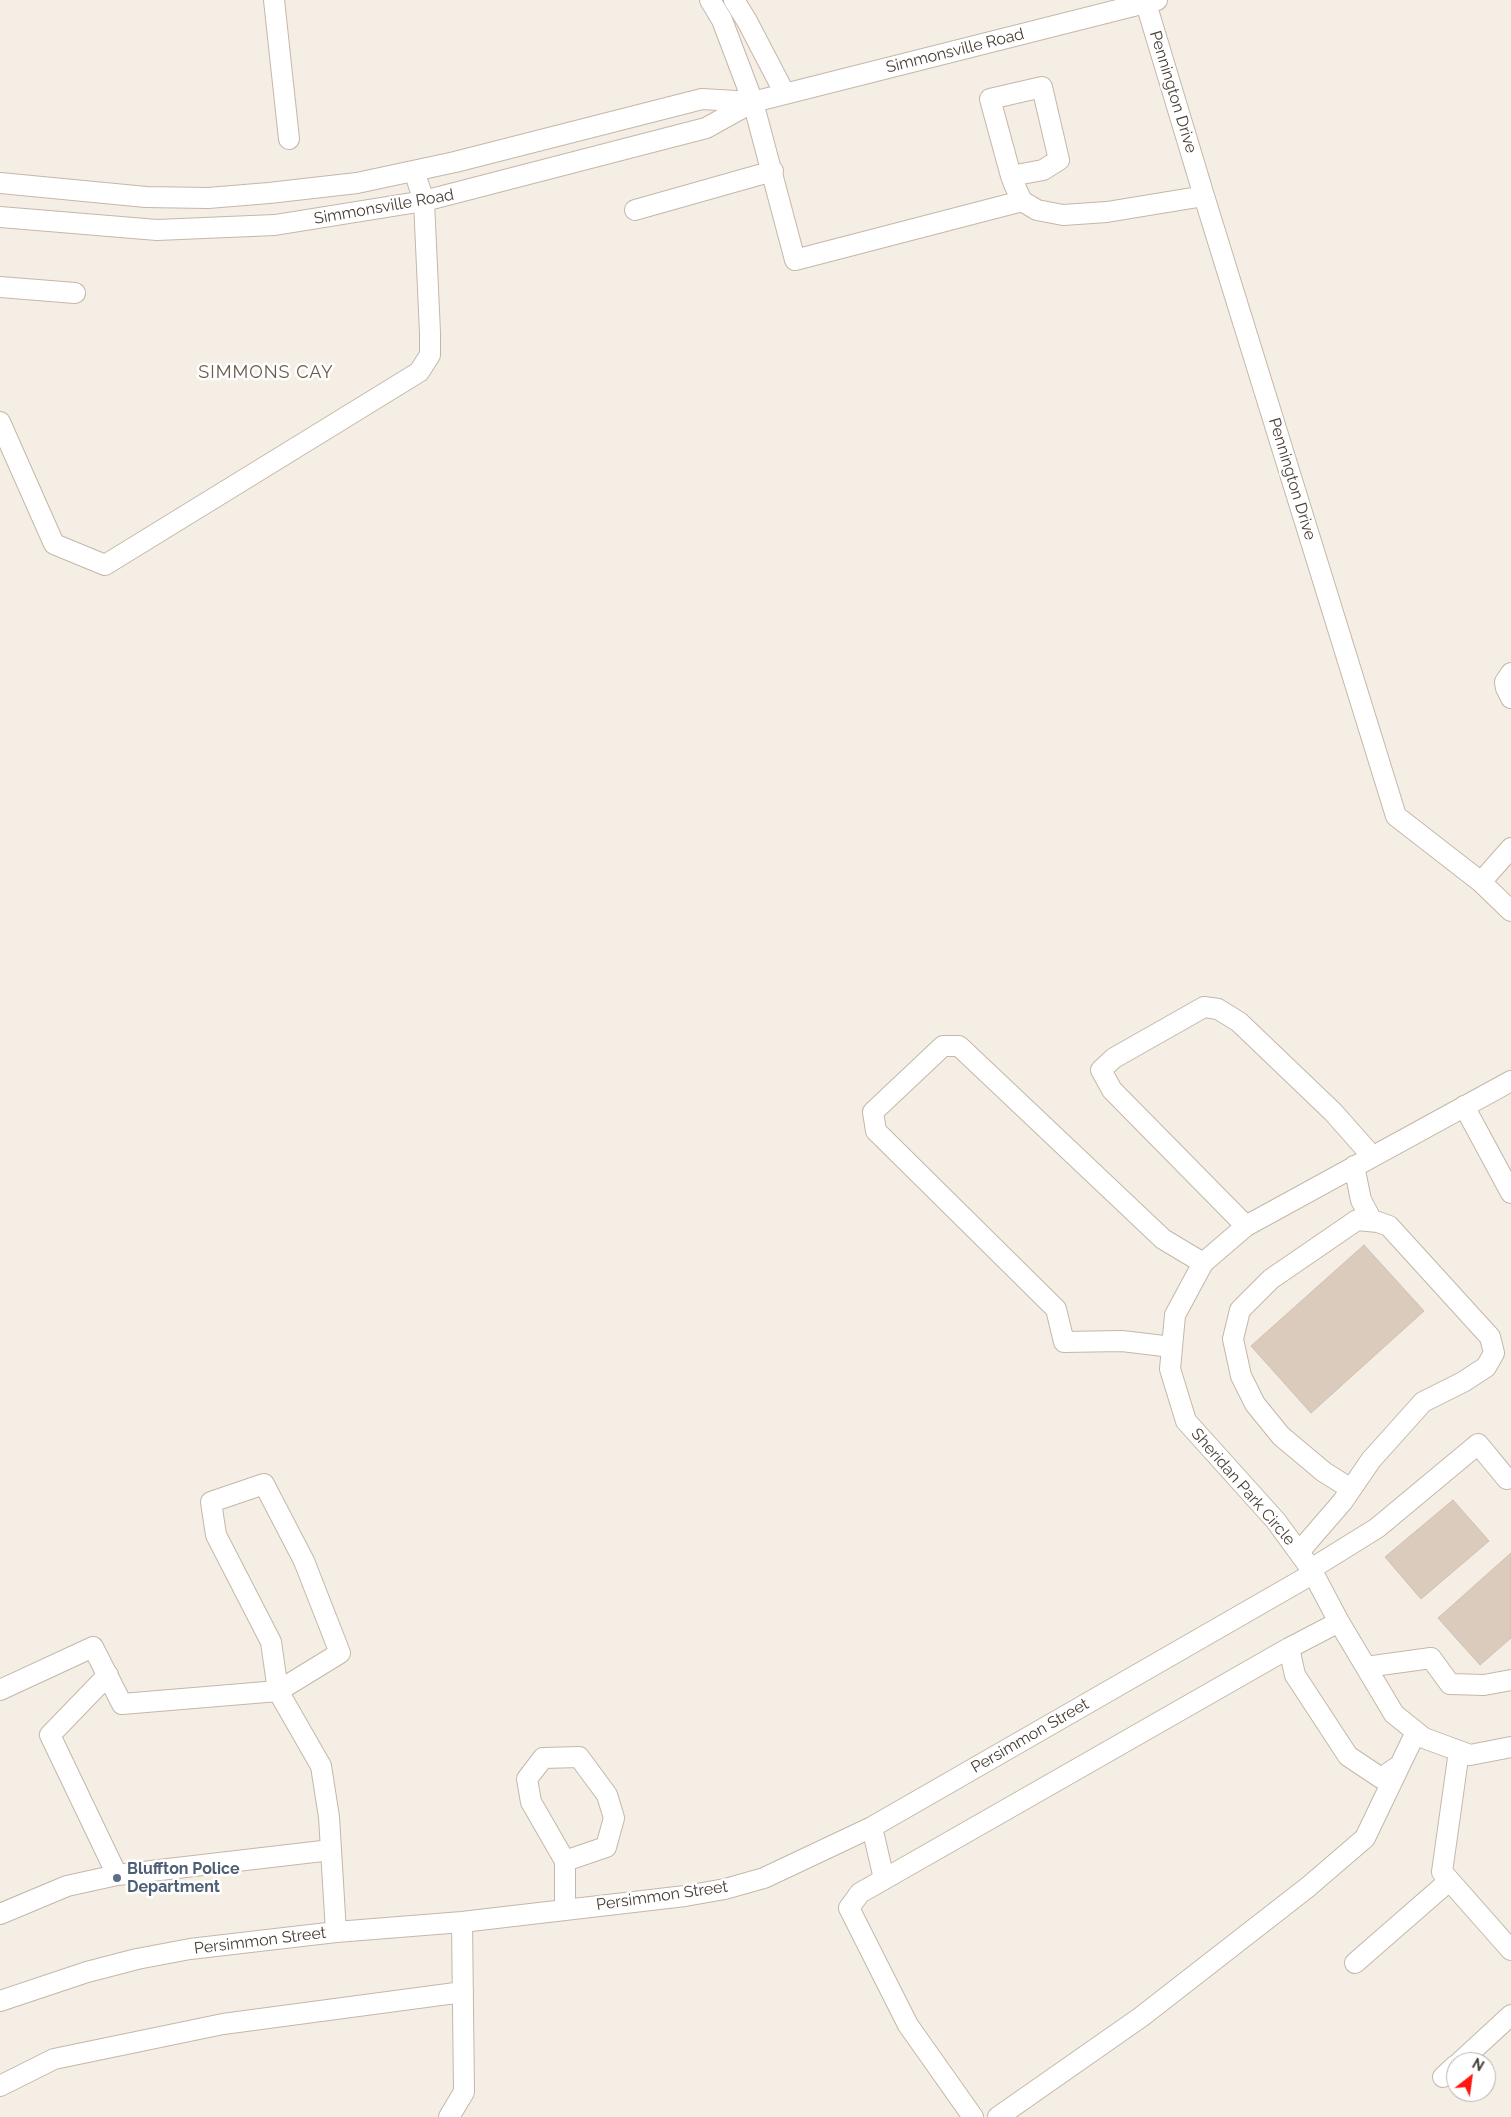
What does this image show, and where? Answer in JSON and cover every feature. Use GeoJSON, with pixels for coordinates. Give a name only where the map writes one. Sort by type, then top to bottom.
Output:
{"type":"FeatureCollection","features":[{"type":"Feature","properties":{"kind":"street"},"geometry":{"type":"LineString","coordinates":[[274,0],[290,139]]}},
{"type":"Feature","properties":{"kind":"street"},"geometry":{"type":"LineString","coordinates":[[710,0],[722,20],[753,102],[773,171],[795,260],[1022,202]]}},
{"type":"Feature","properties":{"kind":"street"},"geometry":{"type":"LineString","coordinates":[[734,0],[785,94]]}},
{"type":"Feature","properties":{"kind":"street","name":"Simmonsville Road"},"geometry":{"type":"LineString","coordinates":[[0,217],[157,230],[275,225],[424,202],[706,128],[753,102],[1150,1]]}},
{"type":"Feature","properties":{"kind":"street","name":"Pennington Drive"},"geometry":{"type":"LineString","coordinates":[[1150,1],[1204,196],[1396,816],[1481,882],[1511,911]]}},
{"type":"Feature","properties":{"kind":"street"},"geometry":{"type":"LineString","coordinates":[[1011,176],[1043,170],[1059,160],[1042,87],[990,98],[1011,176],[1022,202],[1038,210],[1063,214],[1108,212],[1204,196]]}},
{"type":"Feature","properties":{"kind":"street","name":"Simmonsville Road"},"geometry":{"type":"LineString","coordinates":[[0,183],[146,197],[208,198],[357,183],[414,171],[702,99],[753,102]]}},
{"type":"Feature","properties":{"kind":"street"},"geometry":{"type":"LineString","coordinates":[[0,422],[54,544],[105,565],[419,372],[430,355],[424,202],[414,171]]}},
{"type":"Feature","properties":{"kind":"street"},"geometry":{"type":"LineString","coordinates":[[634,210],[773,171]]}},
{"type":"Feature","properties":{"kind":"street"},"geometry":{"type":"LineString","coordinates":[[0,287],[75,293]]}},
{"type":"Feature","properties":{"kind":"street"},"geometry":{"type":"LineString","coordinates":[[1511,673],[1506,682],[1506,688],[1511,698]]}},
{"type":"Feature","properties":{"kind":"street"},"geometry":{"type":"LineString","coordinates":[[1481,882],[1511,848]]}},
{"type":"Feature","properties":{"kind":"street"},"geometry":{"type":"LineString","coordinates":[[1246,1226],[1112,1090],[1101,1070],[1114,1058],[1204,1008],[1218,1009],[1240,1022],[1333,1112],[1372,1156]]}},
{"type":"Feature","properties":{"kind":"street"},"geometry":{"type":"LineString","coordinates":[[1172,1347],[1122,1341],[1064,1342],[1056,1309],[876,1132],[873,1112],[943,1046],[959,1046],[1163,1239],[1203,1264]]}},
{"type":"Feature","properties":{"kind":"street","name":"Sheridan Park Circle"},"geometry":{"type":"LineString","coordinates":[[1511,1081],[1246,1226],[1203,1264],[1175,1315],[1170,1369],[1186,1421],[1276,1521],[1299,1552],[1312,1571],[1394,1714],[1424,1738],[1470,1755],[1511,1747]]}},
{"type":"Feature","properties":{"kind":"street"},"geometry":{"type":"LineString","coordinates":[[1464,1106],[1511,1193]]}},
{"type":"Feature","properties":{"kind":"street"},"geometry":{"type":"LineString","coordinates":[[1354,1166],[1361,1200],[1372,1221]]}},
{"type":"Feature","properties":{"kind":"street"},"geometry":{"type":"LineString","coordinates":[[1299,1552],[1351,1490],[1371,1460],[1422,1402],[1463,1382],[1478,1372],[1486,1366],[1494,1352],[1490,1337],[1389,1226],[1372,1221],[1357,1220],[1271,1279],[1240,1310],[1233,1340],[1241,1376],[1255,1404],[1281,1436],[1324,1472],[1351,1490]]}},
{"type":"Feature","properties":{"kind":"street","name":"Persimmon Street"},"geometry":{"type":"LineString","coordinates":[[0,2001],[87,1972],[137,1959],[190,1949],[336,1932],[462,1922],[685,1896],[725,1889],[764,1878],[872,1827],[1312,1571],[1377,1528],[1478,1444],[1507,1479]]}},
{"type":"Feature","properties":{"kind":"street"},"geometry":{"type":"LineString","coordinates":[[0,1690],[93,1647],[122,1704],[278,1691],[340,1653],[304,1561],[264,1484],[211,1502],[216,1536],[271,1642],[278,1691],[321,1766],[329,1817],[336,1932]]}},
{"type":"Feature","properties":{"kind":"street"},"geometry":{"type":"LineString","coordinates":[[973,2117],[908,2025],[848,1908],[860,1893],[884,1879],[1290,1648],[1340,1622]]}},
{"type":"Feature","properties":{"kind":"street"},"geometry":{"type":"LineString","coordinates":[[1290,1648],[1295,1675],[1348,1756],[1381,1778],[1400,1765]]}},
{"type":"Feature","properties":{"kind":"street"},"geometry":{"type":"LineString","coordinates":[[1366,1668],[1406,1660],[1431,1658],[1450,1684],[1484,1685],[1511,1680]]}},
{"type":"Feature","properties":{"kind":"street"},"geometry":{"type":"LineString","coordinates":[[108,1675],[50,1735],[117,1875]]}},
{"type":"Feature","properties":{"kind":"street"},"geometry":{"type":"LineString","coordinates":[[998,2117],[1141,2017],[1308,1887],[1365,1838],[1416,1732]]}},
{"type":"Feature","properties":{"kind":"street"},"geometry":{"type":"LineString","coordinates":[[1459,1751],[1442,1872],[1511,1950]]}},
{"type":"Feature","properties":{"kind":"street"},"geometry":{"type":"LineString","coordinates":[[565,1861],[606,1847],[614,1818],[607,1795],[580,1757],[544,1758],[527,1779],[531,1802],[565,1861],[565,1910]]}},
{"type":"Feature","properties":{"kind":"street"},"geometry":{"type":"LineString","coordinates":[[872,1827],[884,1879]]}},
{"type":"Feature","properties":{"kind":"street"},"geometry":{"type":"LineString","coordinates":[[0,1914],[67,1886],[117,1875],[331,1850]]}},
{"type":"Feature","properties":{"kind":"street"},"geometry":{"type":"LineString","coordinates":[[1355,1963],[1449,1881]]}},
{"type":"Feature","properties":{"kind":"street"},"geometry":{"type":"LineString","coordinates":[[449,2117],[464,2092],[462,1922]]}},
{"type":"Feature","properties":{"kind":"street"},"geometry":{"type":"LineString","coordinates":[[0,2086],[54,2059],[223,2024],[463,1992]]}},
{"type":"Feature","properties":{"kind":"street"},"geometry":{"type":"LineString","coordinates":[[1471,2052],[1511,2015]]}},
{"type":"Feature","properties":{"kind":"building"},"geometry":{"type":"Polygon","coordinates":[[[1364,1245],[1424,1311],[1311,1413],[1251,1346],[1364,1245]]]}},
{"type":"Feature","properties":{"kind":"building"},"geometry":{"type":"Polygon","coordinates":[[[1453,1500],[1489,1541],[1421,1599],[1385,1557],[1453,1500]]]}},
{"type":"Feature","properties":{"kind":"building"},"geometry":{"type":"Polygon","coordinates":[[[1511,1553],[1511,1638],[1480,1665],[1438,1618],[1511,1553]]]}},
{"type":"Feature","properties":{"kind":"place","name":"Bluffton Police Department"},"geometry":{"type":"Point","coordinates":[117,1878]}},
{"type":"Feature","properties":{"kind":"district","name":"SIMMONS CAY"},"geometry":{"type":"Point","coordinates":[266,373]}}]}
